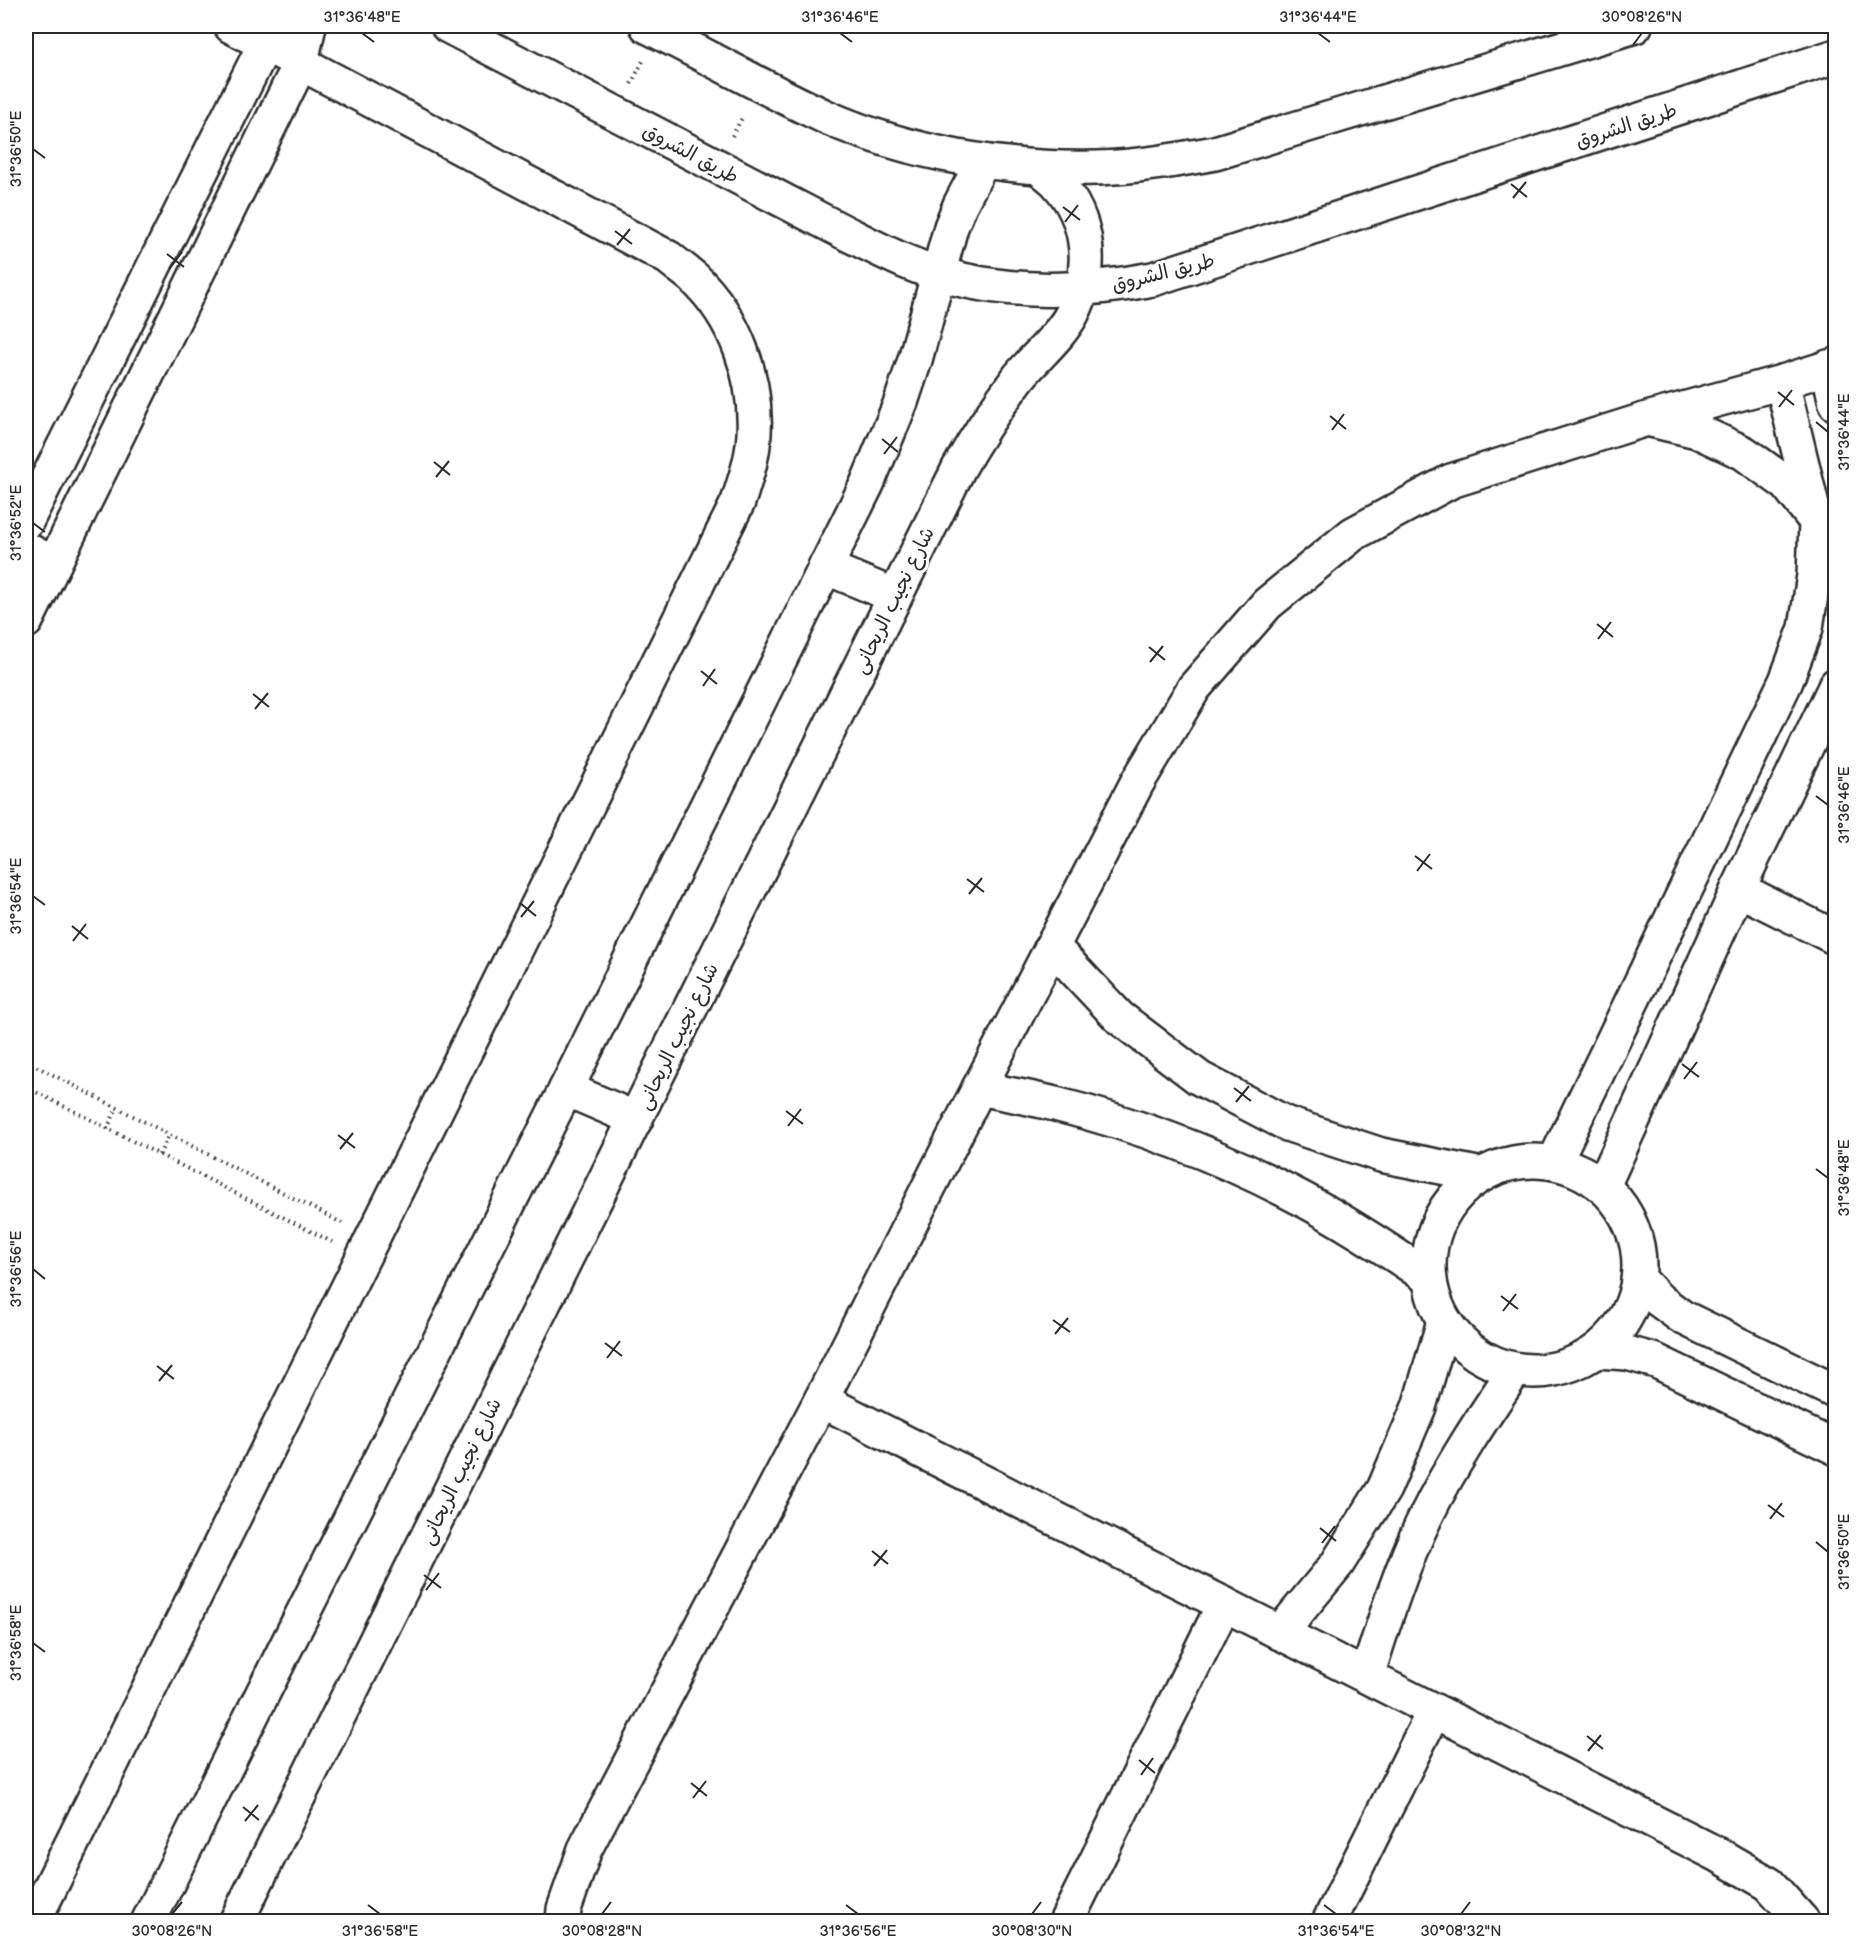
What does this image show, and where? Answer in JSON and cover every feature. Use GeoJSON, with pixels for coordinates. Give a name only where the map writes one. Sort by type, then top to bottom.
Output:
{"type":"FeatureCollection","features":[{"type":"Feature","properties":{"kind":"street"},"geometry":{"type":"LineString","coordinates":[[33,1922],[738,502],[749,469],[754,435],[753,401],[747,367],[735,335],[717,306],[695,279],[669,258],[301,62],[272,35],[231,26]]}},
{"type":"Feature","properties":{"kind":"street"},"geometry":{"type":"LineString","coordinates":[[26,621],[40,556],[301,62],[309,26]]}},
{"type":"Feature","properties":{"kind":"street","name":"طريق الشروق"},"geometry":{"type":"LineString","coordinates":[[448,26],[905,262],[986,285],[1025,289],[1083,289],[1153,279],[1836,56]]}},
{"type":"Feature","properties":{"kind":"street"},"geometry":{"type":"LineString","coordinates":[[653,29],[827,117],[878,136],[930,151],[983,161],[1040,168],[1099,168],[1157,163],[1215,153],[1635,26]]}},
{"type":"Feature","properties":{"kind":"street"},"geometry":{"type":"LineString","coordinates":[[26,522],[272,35]]}},
{"type":"Feature","properties":{"kind":"street"},"geometry":{"type":"LineString","coordinates":[[148,1922],[867,484],[901,402],[925,328],[944,250],[960,205],[983,161]]}},
{"type":"Feature","properties":{"kind":"street","name":"شارع نجيب الريحانى"},"geometry":{"type":"LineString","coordinates":[[236,1922],[959,468],[979,434],[1020,376],[1071,315],[1083,289],[1087,267],[1086,244],[1080,222],[1071,201],[1057,182],[1040,168]]}},
{"type":"Feature","properties":{"kind":"street"},"geometry":{"type":"LineString","coordinates":[[563,1922],[564,1909],[585,1849],[821,1400],[1137,783],[1194,688],[1267,604],[1353,534],[1451,481],[1647,419],[1832,366],[1836,404]]}},
{"type":"Feature","properties":{"kind":"street"},"geometry":{"type":"LineString","coordinates":[[1554,1163],[1785,681],[1806,628],[1814,575],[1816,522],[1782,382]]}},
{"type":"Feature","properties":{"kind":"street"},"geometry":{"type":"LineString","coordinates":[[1647,419],[1697,431],[1744,453],[1787,484],[1816,522]]}},
{"type":"Feature","properties":{"kind":"street"},"geometry":{"type":"LineString","coordinates":[[825,567],[896,596]]}},
{"type":"Feature","properties":{"kind":"street"},"geometry":{"type":"LineString","coordinates":[[1603,1186],[1738,889],[1836,685]]}},
{"type":"Feature","properties":{"kind":"street"},"geometry":{"type":"LineString","coordinates":[[1738,889],[1836,938]]}},
{"type":"Feature","properties":{"kind":"street"},"geometry":{"type":"LineString","coordinates":[[1052,946],[1120,1018],[1199,1078],[1287,1124],[1381,1155],[1482,1175]]}},
{"type":"Feature","properties":{"kind":"street"},"geometry":{"type":"LineString","coordinates":[[979,1088],[1059,1105],[1127,1125],[1215,1157],[1289,1192],[1360,1232],[1429,1278]]}},
{"type":"Feature","properties":{"kind":"street"},"geometry":{"type":"LineString","coordinates":[[566,1089],[636,1119]]}},
{"type":"Feature","properties":{"kind":"street"},"geometry":{"type":"LineString","coordinates":[[1530,1161],[1554,1163],[1580,1171],[1603,1186],[1625,1212],[1637,1245],[1639,1279],[1632,1306],[1617,1331],[1597,1351],[1558,1369],[1515,1370],[1486,1361],[1462,1344],[1444,1321],[1434,1300],[1429,1278],[1430,1248],[1440,1219],[1458,1194],[1482,1175],[1505,1165],[1530,1161]]}},
{"type":"Feature","properties":{"kind":"street"},"geometry":{"type":"LineString","coordinates":[[1639,1279],[1659,1300],[1682,1317],[1836,1392]]}},
{"type":"Feature","properties":{"kind":"street"},"geometry":{"type":"LineString","coordinates":[[1280,1633],[1338,1564],[1384,1489],[1419,1407],[1444,1321]]}},
{"type":"Feature","properties":{"kind":"street"},"geometry":{"type":"LineString","coordinates":[[1597,1351],[1627,1353],[1656,1361],[1836,1448]]}},
{"type":"Feature","properties":{"kind":"street"},"geometry":{"type":"LineString","coordinates":[[1367,1676],[1393,1595],[1426,1516],[1467,1442],[1515,1370]]}},
{"type":"Feature","properties":{"kind":"street"},"geometry":{"type":"LineString","coordinates":[[821,1400],[1717,1854],[1769,1884],[1803,1922]]}},
{"type":"Feature","properties":{"kind":"street"},"geometry":{"type":"LineString","coordinates":[[1066,1922],[1224,1604]]}},
{"type":"Feature","properties":{"kind":"street"},"geometry":{"type":"LineString","coordinates":[[1329,1922],[1434,1711]]}},
{"type":"Feature","properties":{"kind":"path"},"geometry":{"type":"LineString","coordinates":[[615,113],[653,29]]}},
{"type":"Feature","properties":{"kind":"path"},"geometry":{"type":"LineString","coordinates":[[716,166],[761,84]]}},
{"type":"Feature","properties":{"kind":"path"},"geometry":{"type":"LineString","coordinates":[[26,1062],[169,1135],[367,1247]]}},
{"type":"Feature","properties":{"kind":"path"},"geometry":{"type":"LineString","coordinates":[[26,1087],[159,1155],[367,1247]]}},
{"type":"Feature","properties":{"kind":"path"},"geometry":{"type":"LineString","coordinates":[[107,1129],[117,1108]]}},
{"type":"Feature","properties":{"kind":"path"},"geometry":{"type":"LineString","coordinates":[[159,1155],[169,1135]]}}]}
